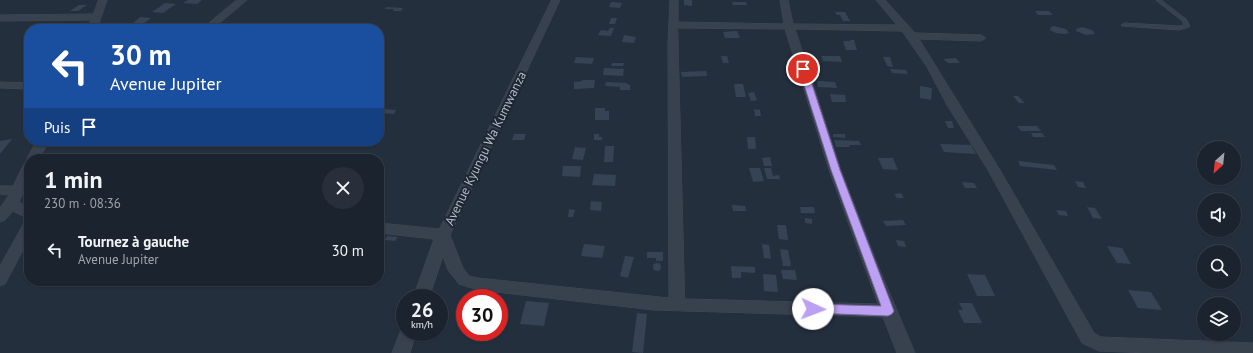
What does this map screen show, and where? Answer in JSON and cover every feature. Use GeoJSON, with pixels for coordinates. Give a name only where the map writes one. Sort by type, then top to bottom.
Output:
{"type":"FeatureCollection","features":[{"type":"Feature","properties":{"kind":"street"},"geometry":{"type":"LineString","coordinates":[[94,24],[103,0]]}},
{"type":"Feature","properties":{"kind":"street"},"geometry":{"type":"LineString","coordinates":[[213,24],[243,0]]}},
{"type":"Feature","properties":{"kind":"street","name":"Avenue Kyungu Wa Kumwanza"},"geometry":{"type":"LineString","coordinates":[[424,289],[443,236],[556,0]]}},
{"type":"Feature","properties":{"kind":"street"},"geometry":{"type":"LineString","coordinates":[[674,0],[677,305]]}},
{"type":"Feature","properties":{"kind":"street"},"geometry":{"type":"LineString","coordinates":[[784,0],[788,26],[818,111],[835,170],[888,311],[906,353]]}},
{"type":"Feature","properties":{"kind":"street"},"geometry":{"type":"LineString","coordinates":[[880,0],[909,32],[994,170],[1084,334],[1088,338],[1102,348],[1253,350]]}},
{"type":"Feature","properties":{"kind":"street"},"geometry":{"type":"LineString","coordinates":[[0,18],[97,17]]}},
{"type":"Feature","properties":{"kind":"street"},"geometry":{"type":"LineString","coordinates":[[674,25],[788,26],[909,32],[981,38]]}},
{"type":"Feature","properties":{"kind":"street"},"geometry":{"type":"LineString","coordinates":[[0,85],[24,86]]}},
{"type":"Feature","properties":{"kind":"street"},"geometry":{"type":"LineString","coordinates":[[0,217],[11,204],[24,178]]}},
{"type":"Feature","properties":{"kind":"street"},"geometry":{"type":"LineString","coordinates":[[0,190],[18,191]]}},
{"type":"Feature","properties":{"kind":"street"},"geometry":{"type":"LineString","coordinates":[[11,204],[24,211]]}},
{"type":"Feature","properties":{"kind":"street"},"geometry":{"type":"LineString","coordinates":[[384,229],[443,236],[456,270],[464,280],[478,284],[654,304],[888,311]]}},
{"type":"Feature","properties":{"kind":"street"},"geometry":{"type":"LineString","coordinates":[[0,280],[24,235]]}},
{"type":"Feature","properties":{"kind":"street"},"geometry":{"type":"LineString","coordinates":[[401,353],[405,341]]}},
{"type":"Feature","properties":{"kind":"lane"},"geometry":{"type":"LineString","coordinates":[[1124,25],[1179,28],[1187,26],[1184,20],[1158,0]]}},
{"type":"Feature","properties":{"kind":"building"},"geometry":{"type":"Polygon","coordinates":[[[188,0],[202,0],[197,4],[183,3],[188,0]]]}},
{"type":"Feature","properties":{"kind":"building"},"geometry":{"type":"Polygon","coordinates":[[[684,0],[692,0],[692,6],[684,5],[684,0]]]}},
{"type":"Feature","properties":{"kind":"building"},"geometry":{"type":"Polygon","coordinates":[[[611,2],[622,3],[620,8],[609,7],[611,2]]]}},
{"type":"Feature","properties":{"kind":"building"},"geometry":{"type":"Polygon","coordinates":[[[732,2],[746,2],[747,5],[733,5],[732,2]]]}},
{"type":"Feature","properties":{"kind":"building"},"geometry":{"type":"Polygon","coordinates":[[[165,3],[176,4],[163,13],[152,12],[165,3]]]}},
{"type":"Feature","properties":{"kind":"building"},"geometry":{"type":"Polygon","coordinates":[[[79,5],[87,5],[78,11],[70,11],[79,5]]]}},
{"type":"Feature","properties":{"kind":"building"},"geometry":{"type":"Polygon","coordinates":[[[386,7],[403,8],[401,11],[393,11],[394,9],[385,9],[386,7]]]}},
{"type":"Feature","properties":{"kind":"building"},"geometry":{"type":"Polygon","coordinates":[[[1035,11],[1049,11],[1053,15],[1038,15],[1035,11]]]}},
{"type":"Feature","properties":{"kind":"building"},"geometry":{"type":"Polygon","coordinates":[[[835,12],[845,12],[850,21],[843,21],[840,15],[837,15],[835,12]]]}},
{"type":"Feature","properties":{"kind":"building"},"geometry":{"type":"Polygon","coordinates":[[[140,17],[151,18],[143,24],[132,24],[140,17]]]}},
{"type":"Feature","properties":{"kind":"building"},"geometry":{"type":"Polygon","coordinates":[[[611,18],[617,18],[615,24],[609,24],[611,18]]]}},
{"type":"Feature","properties":{"kind":"building"},"geometry":{"type":"Polygon","coordinates":[[[1054,26],[1066,29],[1069,33],[1056,33],[1050,30],[1051,27],[1054,26]]]}},
{"type":"Feature","properties":{"kind":"building"},"geometry":{"type":"Polygon","coordinates":[[[1082,27],[1092,30],[1095,34],[1086,35],[1076,31],[1076,29],[1082,27]]]}},
{"type":"Feature","properties":{"kind":"building"},"geometry":{"type":"Polygon","coordinates":[[[610,28],[614,28],[611,36],[598,35],[601,30],[608,31],[610,28]]]}},
{"type":"Feature","properties":{"kind":"building"},"geometry":{"type":"Polygon","coordinates":[[[737,31],[740,38],[725,38],[723,32],[737,31]]]}},
{"type":"Feature","properties":{"kind":"building"},"geometry":{"type":"Polygon","coordinates":[[[624,35],[636,37],[634,43],[622,42],[624,35]]]}},
{"type":"Feature","properties":{"kind":"building"},"geometry":{"type":"Polygon","coordinates":[[[850,40],[854,40],[857,50],[846,50],[843,41],[851,41],[850,40]]]}},
{"type":"Feature","properties":{"kind":"building"},"geometry":{"type":"Polygon","coordinates":[[[721,56],[727,56],[729,63],[723,63],[721,56]]]}},
{"type":"Feature","properties":{"kind":"building"},"geometry":{"type":"Polygon","coordinates":[[[821,56],[840,56],[842,62],[823,61],[821,56]]]}},
{"type":"Feature","properties":{"kind":"building"},"geometry":{"type":"Polygon","coordinates":[[[576,57],[594,58],[592,64],[574,63],[576,57]]]}},
{"type":"Feature","properties":{"kind":"building"},"geometry":{"type":"Polygon","coordinates":[[[883,57],[890,57],[893,67],[887,66],[883,57]]]}},
{"type":"Feature","properties":{"kind":"building"},"geometry":{"type":"Polygon","coordinates":[[[956,58],[960,63],[948,63],[943,59],[956,58]]]}},
{"type":"Feature","properties":{"kind":"building"},"geometry":{"type":"Polygon","coordinates":[[[612,63],[624,63],[623,66],[611,66],[612,63]]]}},
{"type":"Feature","properties":{"kind":"building"},"geometry":{"type":"Polygon","coordinates":[[[604,68],[624,69],[623,76],[603,75],[604,68]]]}},
{"type":"Feature","properties":{"kind":"building"},"geometry":{"type":"Polygon","coordinates":[[[890,69],[906,70],[908,74],[892,73],[890,69]]]}},
{"type":"Feature","properties":{"kind":"building"},"geometry":{"type":"Polygon","coordinates":[[[706,71],[707,76],[682,77],[681,72],[706,71]]]}},
{"type":"Feature","properties":{"kind":"building"},"geometry":{"type":"Polygon","coordinates":[[[595,80],[594,88],[574,89],[574,82],[595,80]]]}},
{"type":"Feature","properties":{"kind":"building"},"geometry":{"type":"Polygon","coordinates":[[[817,81],[835,82],[837,88],[818,87],[817,81]]]}},
{"type":"Feature","properties":{"kind":"building"},"geometry":{"type":"Polygon","coordinates":[[[606,82],[627,83],[630,85],[630,90],[620,90],[620,87],[605,86],[606,82]]]}},
{"type":"Feature","properties":{"kind":"building"},"geometry":{"type":"Polygon","coordinates":[[[734,84],[743,84],[746,97],[736,97],[734,84]]]}},
{"type":"Feature","properties":{"kind":"building"},"geometry":{"type":"Polygon","coordinates":[[[920,86],[932,88],[931,100],[920,98],[920,86]]]}},
{"type":"Feature","properties":{"kind":"building"},"geometry":{"type":"Polygon","coordinates":[[[754,92],[757,100],[751,101],[748,93],[754,92]]]}},
{"type":"Feature","properties":{"kind":"building"},"geometry":{"type":"Polygon","coordinates":[[[830,94],[845,95],[846,102],[832,102],[830,94]]]}},
{"type":"Feature","properties":{"kind":"building"},"geometry":{"type":"Polygon","coordinates":[[[1013,96],[1018,96],[1025,103],[1019,103],[1013,96]]]}},
{"type":"Feature","properties":{"kind":"building"},"geometry":{"type":"Polygon","coordinates":[[[595,108],[605,108],[605,111],[609,111],[609,120],[595,120],[595,108]]]}},
{"type":"Feature","properties":{"kind":"building"},"geometry":{"type":"Polygon","coordinates":[[[384,109],[396,110],[394,114],[384,113],[384,109]]]}},
{"type":"Feature","properties":{"kind":"building"},"geometry":{"type":"Polygon","coordinates":[[[754,109],[760,110],[761,116],[755,116],[754,109]]]}},
{"type":"Feature","properties":{"kind":"building"},"geometry":{"type":"Polygon","coordinates":[[[945,121],[952,121],[954,128],[948,128],[945,121]]]}},
{"type":"Feature","properties":{"kind":"building"},"geometry":{"type":"Polygon","coordinates":[[[1017,126],[1037,126],[1041,131],[1021,131],[1017,126]]]}},
{"type":"Feature","properties":{"kind":"building"},"geometry":{"type":"Polygon","coordinates":[[[1031,133],[1042,133],[1045,137],[1033,137],[1031,133]]]}},
{"type":"Feature","properties":{"kind":"building"},"geometry":{"type":"Polygon","coordinates":[[[514,134],[526,134],[524,140],[512,140],[514,134]]]}},
{"type":"Feature","properties":{"kind":"building"},"geometry":{"type":"Polygon","coordinates":[[[594,134],[599,134],[599,137],[602,137],[602,140],[594,140],[594,134]]]}},
{"type":"Feature","properties":{"kind":"building"},"geometry":{"type":"Polygon","coordinates":[[[833,134],[845,134],[845,138],[833,137],[833,134]]]}},
{"type":"Feature","properties":{"kind":"building"},"geometry":{"type":"Polygon","coordinates":[[[747,137],[755,137],[756,149],[748,149],[747,137]]]}},
{"type":"Feature","properties":{"kind":"building"},"geometry":{"type":"Polygon","coordinates":[[[12,139],[0,154],[0,141],[12,139]]]}},
{"type":"Feature","properties":{"kind":"building"},"geometry":{"type":"Polygon","coordinates":[[[834,140],[859,141],[861,145],[836,147],[834,140]]]}},
{"type":"Feature","properties":{"kind":"building"},"geometry":{"type":"Polygon","coordinates":[[[940,144],[971,145],[976,154],[944,152],[940,144]]]}},
{"type":"Feature","properties":{"kind":"building"},"geometry":{"type":"Polygon","coordinates":[[[605,146],[614,146],[613,162],[604,162],[605,146]]]}},
{"type":"Feature","properties":{"kind":"building"},"geometry":{"type":"Polygon","coordinates":[[[575,147],[586,148],[583,160],[572,159],[575,147]]]}},
{"type":"Feature","properties":{"kind":"building"},"geometry":{"type":"Polygon","coordinates":[[[770,157],[772,166],[764,166],[762,158],[770,157]]]}},
{"type":"Feature","properties":{"kind":"building"},"geometry":{"type":"Polygon","coordinates":[[[878,158],[893,158],[898,170],[883,169],[878,158]]]}},
{"type":"Feature","properties":{"kind":"building"},"geometry":{"type":"Polygon","coordinates":[[[1018,161],[1054,165],[1057,170],[1020,166],[1018,161]]]}},
{"type":"Feature","properties":{"kind":"building"},"geometry":{"type":"Polygon","coordinates":[[[563,166],[581,166],[580,177],[562,176],[563,166]]]}},
{"type":"Feature","properties":{"kind":"building"},"geometry":{"type":"Polygon","coordinates":[[[749,168],[760,168],[764,181],[753,182],[749,168]]]}},
{"type":"Feature","properties":{"kind":"building"},"geometry":{"type":"Polygon","coordinates":[[[764,168],[771,168],[773,176],[779,175],[780,179],[767,179],[764,168]]]}},
{"type":"Feature","properties":{"kind":"building"},"geometry":{"type":"Polygon","coordinates":[[[594,174],[616,175],[615,186],[592,185],[594,174]]]}},
{"type":"Feature","properties":{"kind":"building"},"geometry":{"type":"Polygon","coordinates":[[[1075,181],[1083,182],[1086,188],[1078,187],[1075,181]]]}},
{"type":"Feature","properties":{"kind":"building"},"geometry":{"type":"Polygon","coordinates":[[[962,182],[974,183],[977,188],[965,188],[962,182]]]}},
{"type":"Feature","properties":{"kind":"building"},"geometry":{"type":"Polygon","coordinates":[[[901,193],[904,198],[897,198],[894,194],[901,193]]]}},
{"type":"Feature","properties":{"kind":"building"},"geometry":{"type":"Polygon","coordinates":[[[591,201],[602,202],[601,211],[590,210],[591,201]]]}},
{"type":"Feature","properties":{"kind":"building"},"geometry":{"type":"Polygon","coordinates":[[[732,205],[745,206],[746,211],[733,211],[732,205]]]}},
{"type":"Feature","properties":{"kind":"building"},"geometry":{"type":"Polygon","coordinates":[[[800,207],[814,207],[815,213],[801,213],[800,207]]]}},
{"type":"Feature","properties":{"kind":"building"},"geometry":{"type":"Polygon","coordinates":[[[1087,207],[1095,208],[1102,219],[1093,218],[1087,207]]]}},
{"type":"Feature","properties":{"kind":"building"},"geometry":{"type":"Polygon","coordinates":[[[569,209],[575,210],[573,217],[568,217],[569,209]]]}},
{"type":"Feature","properties":{"kind":"building"},"geometry":{"type":"Polygon","coordinates":[[[1056,210],[1066,211],[1068,216],[1059,215],[1056,210]]]}},
{"type":"Feature","properties":{"kind":"building"},"geometry":{"type":"Polygon","coordinates":[[[805,218],[812,219],[812,224],[805,223],[805,218]]]}},
{"type":"Feature","properties":{"kind":"building"},"geometry":{"type":"Polygon","coordinates":[[[903,220],[906,225],[886,226],[883,221],[903,220]]]}},
{"type":"Feature","properties":{"kind":"building"},"geometry":{"type":"Polygon","coordinates":[[[777,225],[786,225],[788,240],[779,239],[777,225]]]}},
{"type":"Feature","properties":{"kind":"building"},"geometry":{"type":"Polygon","coordinates":[[[387,236],[398,237],[395,241],[385,240],[387,236]]]}},
{"type":"Feature","properties":{"kind":"building"},"geometry":{"type":"Polygon","coordinates":[[[896,240],[904,241],[906,247],[898,246],[896,240]]]}},
{"type":"Feature","properties":{"kind":"building"},"geometry":{"type":"Polygon","coordinates":[[[584,244],[605,246],[602,258],[581,256],[584,244]]]}},
{"type":"Feature","properties":{"kind":"building"},"geometry":{"type":"Polygon","coordinates":[[[762,244],[769,245],[771,259],[764,258],[762,244]]]}},
{"type":"Feature","properties":{"kind":"building"},"geometry":{"type":"Polygon","coordinates":[[[1107,246],[1122,248],[1131,264],[1117,263],[1107,246]]]}},
{"type":"Feature","properties":{"kind":"building"},"geometry":{"type":"Polygon","coordinates":[[[780,249],[788,250],[791,266],[783,266],[780,249]]]}},
{"type":"Feature","properties":{"kind":"building"},"geometry":{"type":"Polygon","coordinates":[[[647,252],[663,252],[663,261],[656,261],[656,258],[647,258],[647,252]]]}},
{"type":"Feature","properties":{"kind":"building"},"geometry":{"type":"Polygon","coordinates":[[[625,256],[634,257],[628,278],[620,276],[625,256]]]}},
{"type":"Feature","properties":{"kind":"building"},"geometry":{"type":"Polygon","coordinates":[[[657,263],[660,264],[660,270],[657,271],[654,270],[653,267],[654,264],[657,263]]]}},
{"type":"Feature","properties":{"kind":"building"},"geometry":{"type":"Polygon","coordinates":[[[731,266],[755,267],[755,273],[741,272],[741,278],[732,278],[731,266]]]}},
{"type":"Feature","properties":{"kind":"building"},"geometry":{"type":"Polygon","coordinates":[[[781,270],[795,270],[797,280],[783,279],[781,270]]]}},
{"type":"Feature","properties":{"kind":"building"},"geometry":{"type":"Polygon","coordinates":[[[763,274],[776,275],[778,292],[764,291],[763,274]]]}},
{"type":"Feature","properties":{"kind":"building"},"geometry":{"type":"Polygon","coordinates":[[[967,274],[985,275],[995,296],[977,296],[967,274]]]}},
{"type":"Feature","properties":{"kind":"building"},"geometry":{"type":"Polygon","coordinates":[[[1128,290],[1151,292],[1162,310],[1138,308],[1128,290]]]}},
{"type":"Feature","properties":{"kind":"building"},"geometry":{"type":"Polygon","coordinates":[[[526,301],[549,303],[544,326],[520,324],[526,301]]]}},
{"type":"Feature","properties":{"kind":"building"},"geometry":{"type":"Polygon","coordinates":[[[959,303],[972,303],[982,323],[964,323],[958,310],[963,310],[959,303]]]}},
{"type":"Feature","properties":{"kind":"building"},"geometry":{"type":"Polygon","coordinates":[[[637,313],[647,314],[643,353],[632,352],[637,313]]]}},
{"type":"Feature","properties":{"kind":"route"},"geometry":{"type":"LineString","coordinates":[[803,69],[818,111],[835,170],[888,311],[813,309]]}}]}
